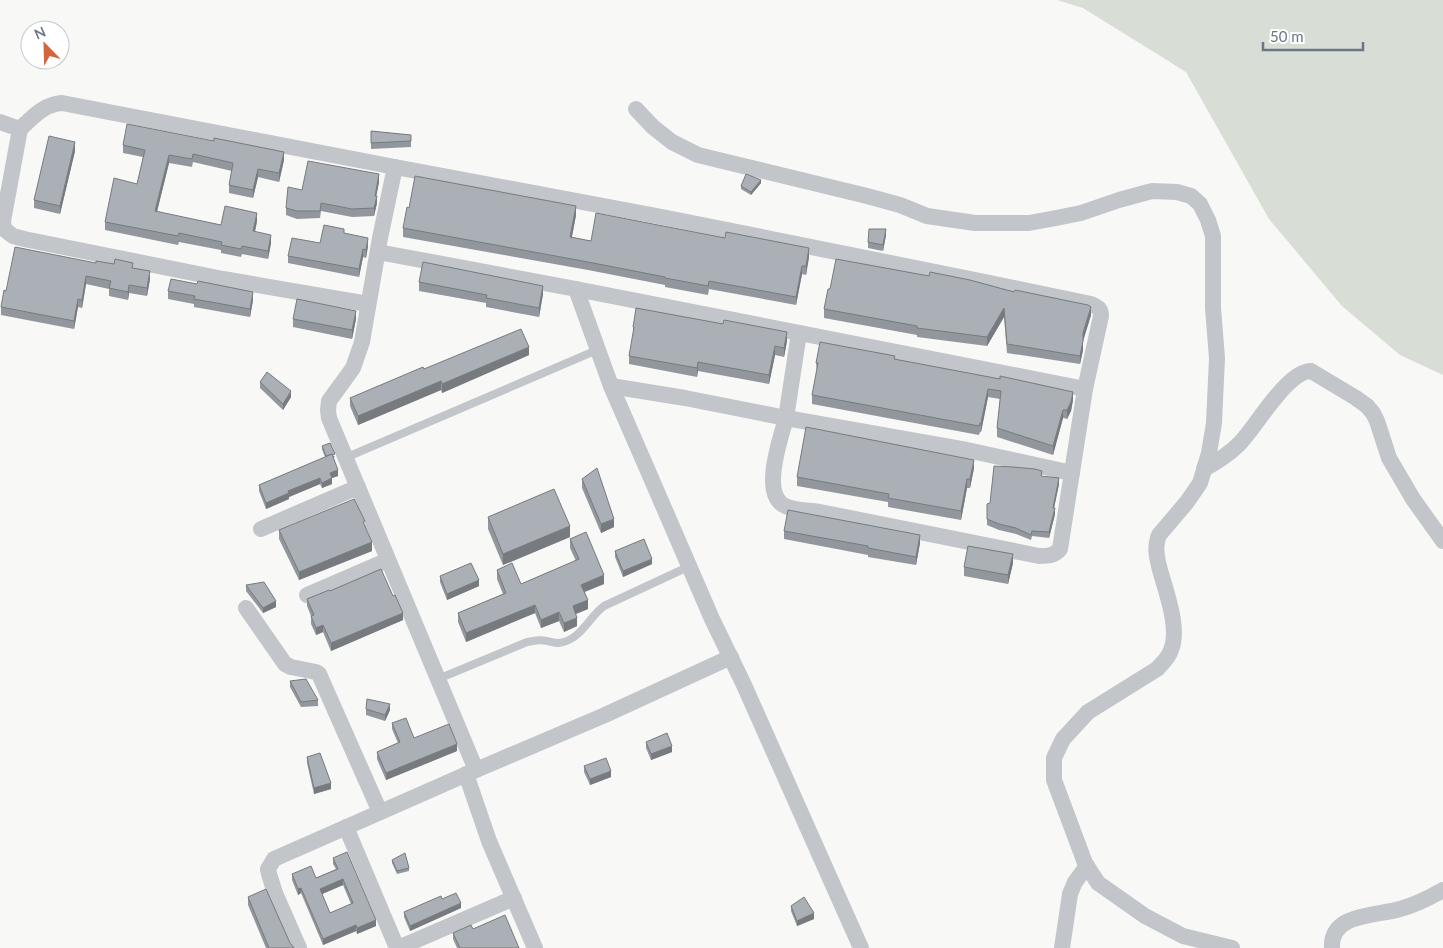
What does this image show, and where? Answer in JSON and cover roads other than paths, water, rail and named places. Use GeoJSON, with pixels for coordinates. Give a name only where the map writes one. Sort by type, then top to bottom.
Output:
{"type":"FeatureCollection","features":[{"type":"Feature","properties":{"kind":"street"},"geometry":{"type":"LineString","coordinates":[[368,304],[213,277],[14,236],[4,229],[2,221],[20,129],[42,109],[53,104],[62,103],[662,217],[1091,304],[1099,309],[1101,316],[1085,389],[1060,549],[1056,554],[1039,556],[787,507],[781,503],[773,489],[775,458],[786,418],[799,333]]}},
{"type":"Feature","properties":{"kind":"street"},"geometry":{"type":"LineString","coordinates":[[636,109],[653,127],[672,142],[698,155],[867,196],[900,205],[927,216],[975,223],[1029,223],[1082,212],[1152,191],[1177,192],[1190,196],[1200,204],[1213,236],[1213,308],[1217,358],[1214,423],[1209,453],[1200,483],[1159,535],[1156,542],[1158,559],[1174,624],[1171,650],[1157,669],[1088,712],[1063,739],[1054,758],[1054,780],[1086,866],[1098,882],[1145,916],[1183,936],[1232,948]]}},
{"type":"Feature","properties":{"kind":"street"},"geometry":{"type":"LineString","coordinates":[[0,122],[20,129]]}},
{"type":"Feature","properties":{"kind":"street"},"geometry":{"type":"LineString","coordinates":[[395,167],[362,342],[353,368],[329,401],[328,418],[438,679],[471,772],[489,841],[535,948]]}},
{"type":"Feature","properties":{"kind":"street"},"geometry":{"type":"LineString","coordinates":[[378,252],[1085,389]]}},
{"type":"Feature","properties":{"kind":"street"},"geometry":{"type":"LineString","coordinates":[[576,289],[611,386],[712,619],[731,657],[861,948]]}},
{"type":"Feature","properties":{"kind":"street"},"geometry":{"type":"LineString","coordinates":[[1204,469],[1232,452],[1289,382],[1300,374],[1311,371],[1367,406],[1377,420],[1389,458],[1413,499],[1443,541]]}},
{"type":"Feature","properties":{"kind":"street"},"geometry":{"type":"LineString","coordinates":[[611,386],[967,450],[1072,473]]}},
{"type":"Feature","properties":{"kind":"street"},"geometry":{"type":"LineString","coordinates":[[261,529],[358,487]]}},
{"type":"Feature","properties":{"kind":"street"},"geometry":{"type":"LineString","coordinates":[[307,595],[388,560]]}},
{"type":"Feature","properties":{"kind":"street"},"geometry":{"type":"LineString","coordinates":[[246,608],[285,664],[319,674],[380,812]]}},
{"type":"Feature","properties":{"kind":"street"},"geometry":{"type":"LineString","coordinates":[[299,948],[275,893],[268,869],[274,859],[605,715],[731,657]]}},
{"type":"Feature","properties":{"kind":"street"},"geometry":{"type":"LineString","coordinates":[[346,827],[398,948],[431,941],[514,898]]}},
{"type":"Feature","properties":{"kind":"street"},"geometry":{"type":"LineString","coordinates":[[1062,948],[1070,894],[1075,882],[1086,866]]}},
{"type":"Feature","properties":{"kind":"street"},"geometry":{"type":"LineString","coordinates":[[1332,948],[1334,934],[1340,926],[1350,920],[1399,909],[1420,902],[1443,890]]}},
{"type":"Feature","properties":{"kind":"lane"},"geometry":{"type":"LineString","coordinates":[[345,458],[598,350]]}},
{"type":"Feature","properties":{"kind":"lane"},"geometry":{"type":"LineString","coordinates":[[438,679],[527,642],[538,640],[557,643],[570,639],[580,633],[604,606],[690,566]]}}]}
